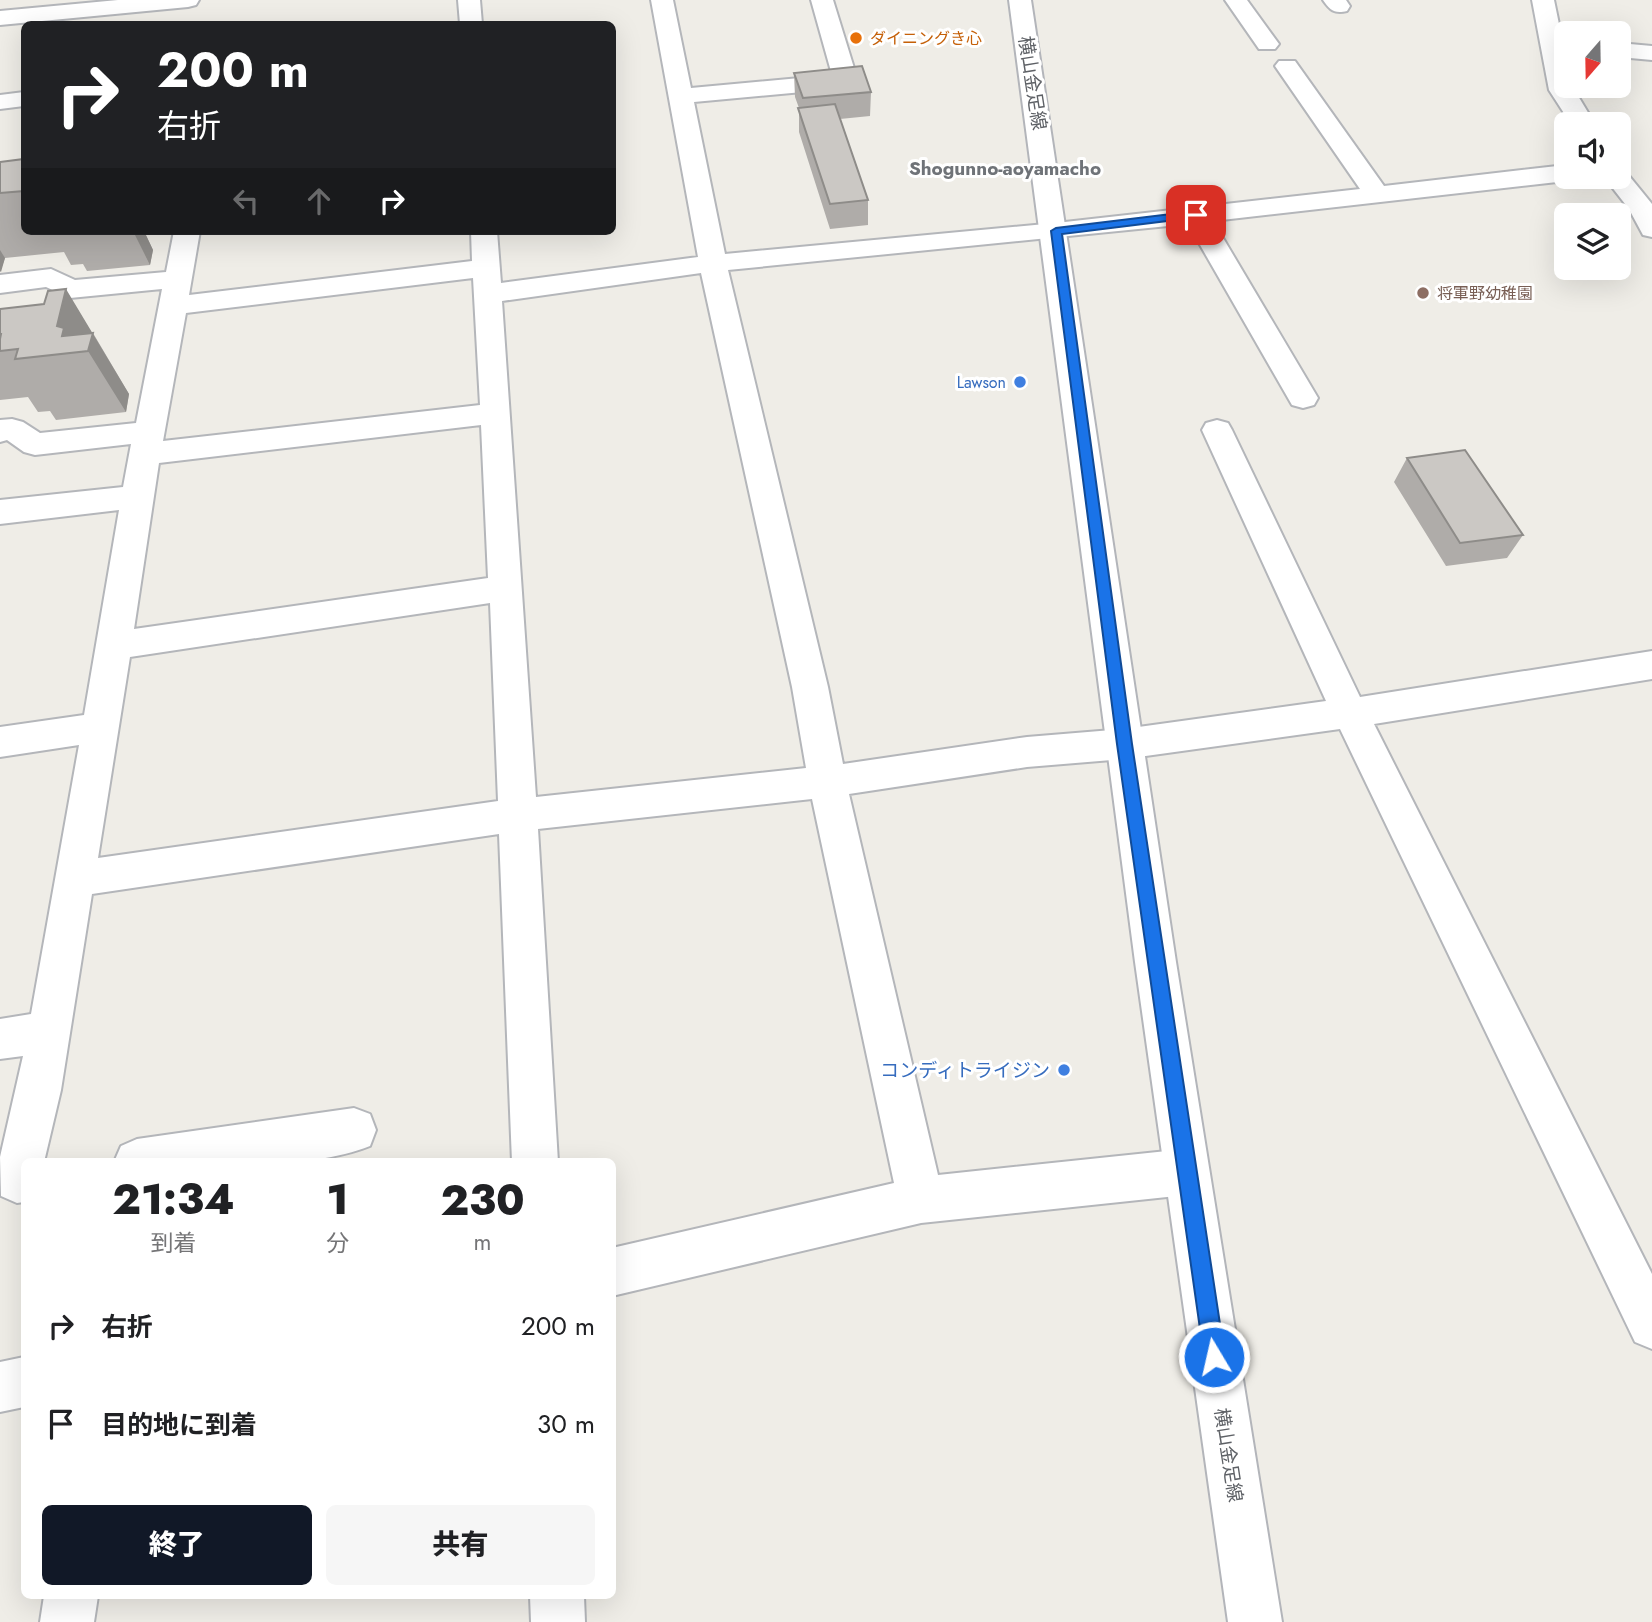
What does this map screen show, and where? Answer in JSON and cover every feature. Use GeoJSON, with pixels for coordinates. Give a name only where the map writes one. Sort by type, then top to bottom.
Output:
{"type":"FeatureCollection","features":[{"type":"Feature","properties":{"kind":"street"},"geometry":{"type":"LineString","coordinates":[[0,18],[188,0]]}},
{"type":"Feature","properties":{"kind":"street"},"geometry":{"type":"LineString","coordinates":[[470,0],[471,21]]}},
{"type":"Feature","properties":{"kind":"street"},"geometry":{"type":"LineString","coordinates":[[662,0],[713,263],[810,687],[827,782],[921,1200]]}},
{"type":"Feature","properties":{"kind":"street"},"geometry":{"type":"LineString","coordinates":[[681,96],[846,81],[822,0]]}},
{"type":"Feature","properties":{"kind":"street","name":"横山金足線"},"geometry":{"type":"LineString","coordinates":[[1020,0],[1056,231],[1124,744],[1186,1172],[1255,1622]]}},
{"type":"Feature","properties":{"kind":"street"},"geometry":{"type":"LineString","coordinates":[[1236,0],[1267,44]]}},
{"type":"Feature","properties":{"kind":"street"},"geometry":{"type":"LineString","coordinates":[[1544,0],[1554,31]]}},
{"type":"Feature","properties":{"kind":"street"},"geometry":{"type":"LineString","coordinates":[[1631,51],[1652,53]]}},
{"type":"Feature","properties":{"kind":"street"},"geometry":{"type":"LineString","coordinates":[[1287,66],[1377,195]]}},
{"type":"Feature","properties":{"kind":"street"},"geometry":{"type":"LineString","coordinates":[[0,102],[21,99]]}},
{"type":"Feature","properties":{"kind":"street"},"geometry":{"type":"LineString","coordinates":[[0,284],[51,278],[70,289],[176,293],[487,281],[1056,231],[1554,174]]}},
{"type":"Feature","properties":{"kind":"street"},"geometry":{"type":"LineString","coordinates":[[1627,189],[1648,215]]}},
{"type":"Feature","properties":{"kind":"street"},"geometry":{"type":"LineString","coordinates":[[1196,215],[1304,398]]}},
{"type":"Feature","properties":{"kind":"street"},"geometry":{"type":"LineString","coordinates":[[22,1158],[39,1090],[137,496],[186,235]]}},
{"type":"Feature","properties":{"kind":"street"},"geometry":{"type":"LineString","coordinates":[[484,235],[506,588],[535,1158]]}},
{"type":"Feature","properties":{"kind":"street"},"geometry":{"type":"LineString","coordinates":[[0,431],[12,429],[35,444],[147,443],[495,413]]}},
{"type":"Feature","properties":{"kind":"street"},"geometry":{"type":"LineString","coordinates":[[1217,430],[1350,713],[1652,1325]]}},
{"type":"Feature","properties":{"kind":"street"},"geometry":{"type":"LineString","coordinates":[[0,512],[137,496]]}},
{"type":"Feature","properties":{"kind":"street"},"geometry":{"type":"LineString","coordinates":[[114,646],[506,588]]}},
{"type":"Feature","properties":{"kind":"street"},"geometry":{"type":"LineString","coordinates":[[74,879],[517,815],[827,782],[1027,752],[1124,744],[1350,713],[1652,665]]}},
{"type":"Feature","properties":{"kind":"street"},"geometry":{"type":"LineString","coordinates":[[0,742],[101,727]]}},
{"type":"Feature","properties":{"kind":"street"},"geometry":{"type":"LineString","coordinates":[[0,1039],[49,1032]]}},
{"type":"Feature","properties":{"kind":"street"},"geometry":{"type":"LineString","coordinates":[[165,1158],[354,1130]]}},
{"type":"Feature","properties":{"kind":"street"},"geometry":{"type":"LineString","coordinates":[[21,1164],[17,1180],[21,1179]]}},
{"type":"Feature","properties":{"kind":"street"},"geometry":{"type":"LineString","coordinates":[[616,1271],[921,1200],[1186,1172]]}},
{"type":"Feature","properties":{"kind":"street"},"geometry":{"type":"LineString","coordinates":[[0,1387],[21,1383]]}},
{"type":"Feature","properties":{"kind":"street"},"geometry":{"type":"LineString","coordinates":[[67,1622],[71,1599]]}},
{"type":"Feature","properties":{"kind":"street"},"geometry":{"type":"LineString","coordinates":[[557,1599],[558,1622]]}},
{"type":"Feature","properties":{"kind":"building"},"geometry":{"type":"Polygon","coordinates":[[[862,66],[871,92],[803,98],[794,73],[862,66]]]}},
{"type":"Feature","properties":{"kind":"building"},"geometry":{"type":"Polygon","coordinates":[[[835,104],[868,200],[830,204],[798,108],[835,104]]]}},
{"type":"Feature","properties":{"kind":"building"},"geometry":{"type":"Polygon","coordinates":[[[21,159],[21,191],[0,193],[0,162],[21,159]]]}},
{"type":"Feature","properties":{"kind":"building"},"geometry":{"type":"Polygon","coordinates":[[[66,289],[57,326],[64,328],[62,336],[93,333],[88,351],[15,359],[18,349],[0,351],[0,309],[44,304],[48,291],[66,289]]]}},
{"type":"Feature","properties":{"kind":"building"},"geometry":{"type":"Polygon","coordinates":[[[1465,450],[1523,535],[1460,543],[1407,458],[1465,450]]]}},
{"type":"Feature","properties":{"kind":"place","name":"ダイニングき心"},"geometry":{"type":"Point","coordinates":[856,38]}},
{"type":"Feature","properties":{"kind":"place","name":"将軍野幼稚園"},"geometry":{"type":"Point","coordinates":[1423,293]}},
{"type":"Feature","properties":{"kind":"place","name":"Lawson"},"geometry":{"type":"Point","coordinates":[1020,382]}},
{"type":"Feature","properties":{"kind":"place","name":"コンディトライジン"},"geometry":{"type":"Point","coordinates":[1064,1070]}},
{"type":"Feature","properties":{"kind":"district","name":"Shogunno-aoyamacho"},"geometry":{"type":"Point","coordinates":[1005,168]}},
{"type":"Feature","properties":{"kind":"route"},"geometry":{"type":"LineString","coordinates":[[1196,215],[1056,231],[1124,744],[1214,1357]]}}]}
